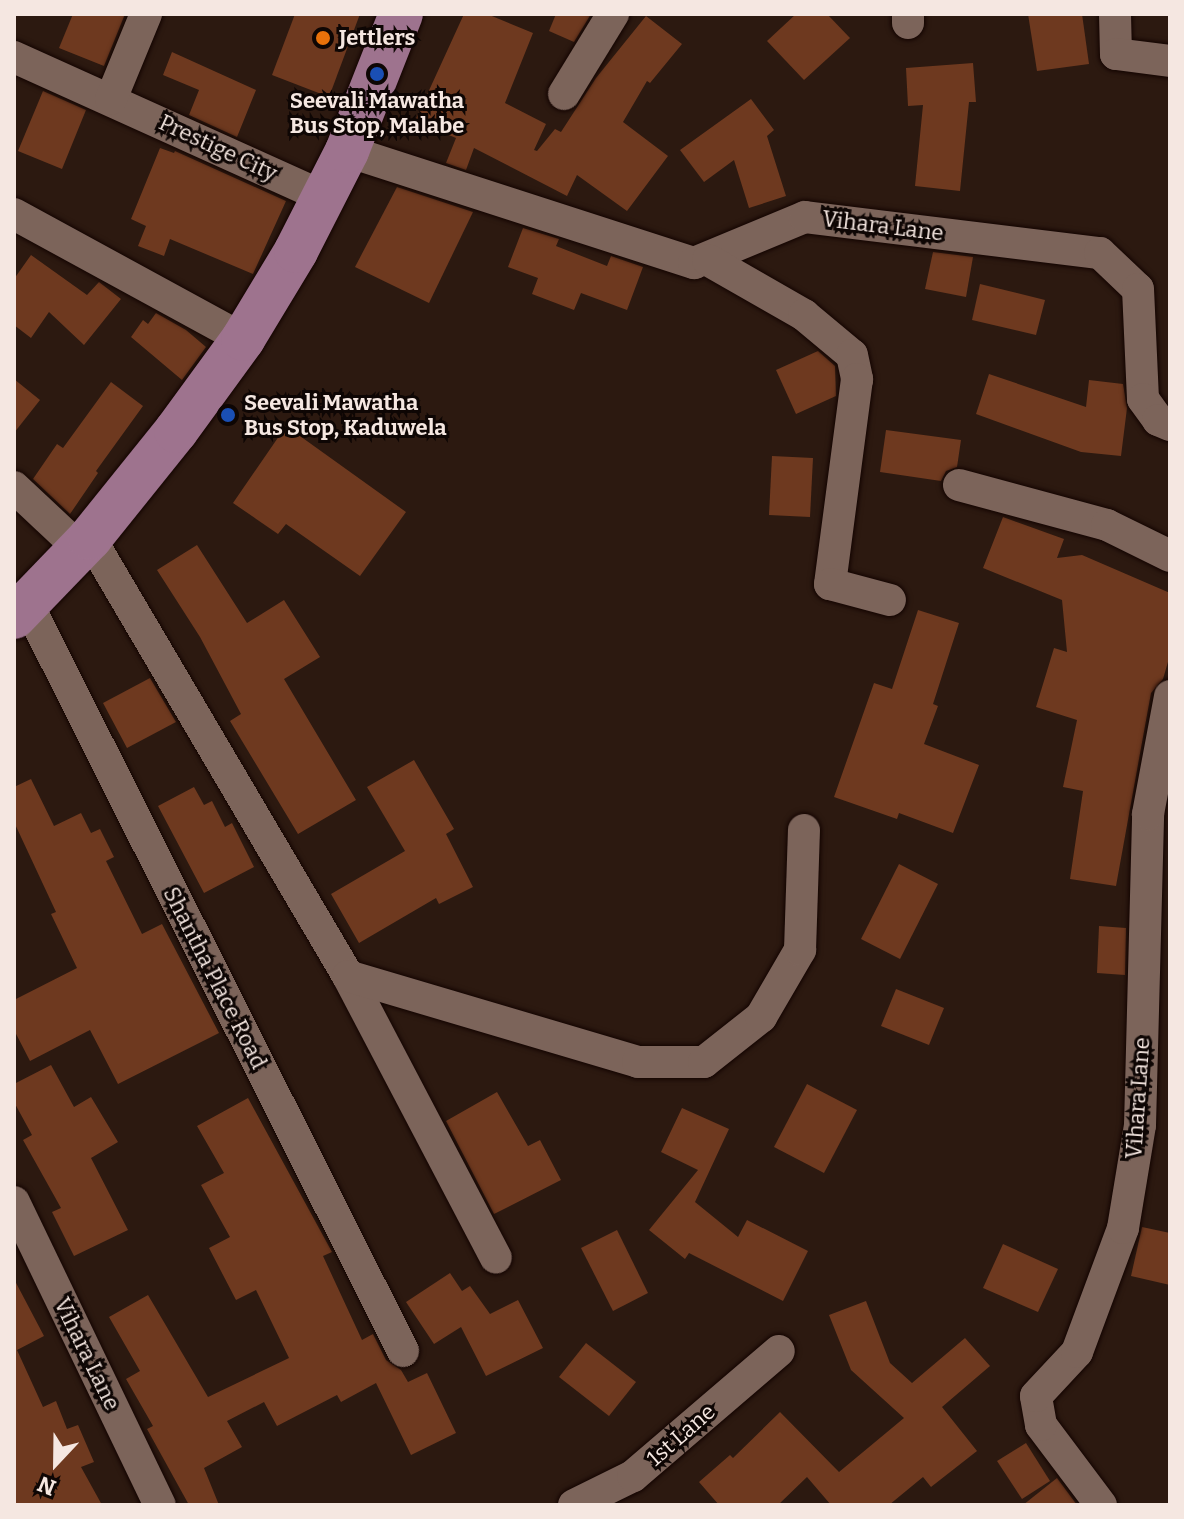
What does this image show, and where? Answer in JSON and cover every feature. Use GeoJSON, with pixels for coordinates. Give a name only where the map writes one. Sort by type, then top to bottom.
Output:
{"type":"FeatureCollection","features":[{"type":"Feature","properties":{"kind":"main road"},"geometry":{"type":"LineString","coordinates":[[21,611],[85,543],[176,431],[243,339],[347,151],[401,14]]}},
{"type":"Feature","properties":{"kind":"street"},"geometry":{"type":"LineString","coordinates":[[111,99],[146,14]]}},
{"type":"Feature","properties":{"kind":"street"},"geometry":{"type":"LineString","coordinates":[[564,94],[613,14]]}},
{"type":"Feature","properties":{"kind":"street"},"geometry":{"type":"LineString","coordinates":[[1115,14],[1116,54],[1170,61]]}},
{"type":"Feature","properties":{"kind":"street","name":"Prestige City"},"geometry":{"type":"LineString","coordinates":[[14,57],[324,197]]}},
{"type":"Feature","properties":{"kind":"street"},"geometry":{"type":"LineString","coordinates":[[347,151],[694,263],[708,260],[804,315],[852,355],[857,379],[830,584],[890,600]]}},
{"type":"Feature","properties":{"kind":"street"},"geometry":{"type":"LineString","coordinates":[[14,214],[243,339]]}},
{"type":"Feature","properties":{"kind":"street","name":"Vihara Lane"},"geometry":{"type":"LineString","coordinates":[[708,260],[805,217],[1100,253],[1138,289],[1143,399],[1158,420],[1170,425]]}},
{"type":"Feature","properties":{"kind":"street"},"geometry":{"type":"LineString","coordinates":[[959,485],[1107,525],[1170,556]]}},
{"type":"Feature","properties":{"kind":"street"},"geometry":{"type":"LineString","coordinates":[[14,487],[85,543],[348,976],[496,1258]]}},
{"type":"Feature","properties":{"kind":"street","name":"Shantha Place Road"},"geometry":{"type":"LineString","coordinates":[[21,611],[403,1351]]}},
{"type":"Feature","properties":{"kind":"street","name":"Vihara Lane"},"geometry":{"type":"LineString","coordinates":[[1101,1505],[1041,1425],[1036,1396],[1077,1352],[1123,1228],[1140,1125],[1170,696]]}},
{"type":"Feature","properties":{"kind":"street"},"geometry":{"type":"LineString","coordinates":[[348,976],[638,1062],[704,1062],[761,1017],[800,950],[804,830]]}},
{"type":"Feature","properties":{"kind":"street","name":"Vihara Lane"},"geometry":{"type":"LineString","coordinates":[[14,1202],[160,1505]]}},
{"type":"Feature","properties":{"kind":"street","name":"1st Lane"},"geometry":{"type":"LineString","coordinates":[[574,1505],[633,1476],[779,1351]]}},
{"type":"Feature","properties":{"kind":"building"},"geometry":{"type":"Polygon","coordinates":[[[73,14],[125,14],[104,66],[59,48],[73,14]]]}},
{"type":"Feature","properties":{"kind":"building"},"geometry":{"type":"Polygon","coordinates":[[[295,14],[360,14],[329,97],[272,75],[295,14]]]}},
{"type":"Feature","properties":{"kind":"building"},"geometry":{"type":"Polygon","coordinates":[[[464,14],[487,14],[533,33],[505,103],[546,124],[534,150],[537,151],[555,129],[561,132],[596,78],[646,16],[682,44],[650,83],[647,81],[623,122],[668,156],[627,211],[577,175],[567,196],[474,148],[466,170],[446,163],[456,138],[415,121],[464,14]]]}},
{"type":"Feature","properties":{"kind":"building"},"geometry":{"type":"Polygon","coordinates":[[[556,14],[591,14],[574,42],[549,31],[556,14]]]}},
{"type":"Feature","properties":{"kind":"building"},"geometry":{"type":"Polygon","coordinates":[[[796,14],[827,14],[850,38],[804,80],[767,41],[796,14]]]}},
{"type":"Feature","properties":{"kind":"building"},"geometry":{"type":"Polygon","coordinates":[[[1028,14],[1082,14],[1089,64],[1037,71],[1028,14]]]}},
{"type":"Feature","properties":{"kind":"building"},"geometry":{"type":"Polygon","coordinates":[[[172,52],[256,90],[237,137],[189,115],[199,90],[163,75],[172,52]]]}},
{"type":"Feature","properties":{"kind":"building"},"geometry":{"type":"Polygon","coordinates":[[[973,63],[976,102],[969,102],[960,191],[915,186],[923,105],[908,106],[906,68],[973,63]]]}},
{"type":"Feature","properties":{"kind":"building"},"geometry":{"type":"Polygon","coordinates":[[[43,91],[86,110],[62,169],[18,151],[43,91]]]}},
{"type":"Feature","properties":{"kind":"building"},"geometry":{"type":"Polygon","coordinates":[[[751,99],[774,130],[767,136],[786,196],[749,208],[734,160],[704,182],[680,150],[751,99]]]}},
{"type":"Feature","properties":{"kind":"building"},"geometry":{"type":"Polygon","coordinates":[[[160,148],[175,151],[286,201],[253,274],[170,239],[164,256],[138,246],[146,226],[131,219],[160,148]]]}},
{"type":"Feature","properties":{"kind":"building"},"geometry":{"type":"Polygon","coordinates":[[[397,187],[473,212],[429,303],[355,267],[397,187]]]}},
{"type":"Feature","properties":{"kind":"building"},"geometry":{"type":"Polygon","coordinates":[[[523,228],[559,239],[556,246],[607,266],[611,256],[643,267],[627,310],[581,293],[574,310],[532,294],[538,278],[508,267],[523,228]]]}},
{"type":"Feature","properties":{"kind":"building"},"geometry":{"type":"Polygon","coordinates":[[[933,252],[973,257],[966,297],[925,289],[933,252]]]}},
{"type":"Feature","properties":{"kind":"building"},"geometry":{"type":"Polygon","coordinates":[[[31,255],[87,295],[99,282],[121,299],[84,345],[49,312],[31,338],[14,325],[14,279],[31,255]]]}},
{"type":"Feature","properties":{"kind":"building"},"geometry":{"type":"Polygon","coordinates":[[[980,284],[1045,300],[1036,335],[972,320],[980,284]]]}},
{"type":"Feature","properties":{"kind":"building"},"geometry":{"type":"Polygon","coordinates":[[[156,313],[186,330],[206,347],[182,380],[131,337],[143,320],[148,324],[156,313]]]}},
{"type":"Feature","properties":{"kind":"building"},"geometry":{"type":"Polygon","coordinates":[[[818,351],[835,366],[836,396],[796,414],[776,370],[818,351]]]}},
{"type":"Feature","properties":{"kind":"building"},"geometry":{"type":"Polygon","coordinates":[[[989,374],[1086,407],[1089,380],[1123,384],[1127,408],[1121,456],[1081,452],[976,414],[989,374]]]}},
{"type":"Feature","properties":{"kind":"building"},"geometry":{"type":"Polygon","coordinates":[[[14,379],[40,400],[14,433],[14,379]]]}},
{"type":"Feature","properties":{"kind":"building"},"geometry":{"type":"Polygon","coordinates":[[[111,382],[143,406],[96,471],[98,473],[70,514],[33,479],[57,444],[63,448],[111,382]]]}},
{"type":"Feature","properties":{"kind":"building"},"geometry":{"type":"Polygon","coordinates":[[[286,426],[406,512],[360,576],[286,524],[278,534],[233,503],[286,426]]]}},
{"type":"Feature","properties":{"kind":"building"},"geometry":{"type":"Polygon","coordinates":[[[886,430],[961,440],[957,467],[946,471],[941,481],[880,472],[886,430]]]}},
{"type":"Feature","properties":{"kind":"building"},"geometry":{"type":"Polygon","coordinates":[[[772,456],[813,458],[810,517],[769,515],[772,456]]]}},
{"type":"Feature","properties":{"kind":"building"},"geometry":{"type":"Polygon","coordinates":[[[1003,517],[1064,539],[1057,558],[1082,555],[1170,593],[1170,655],[1163,679],[1151,693],[1116,886],[1070,879],[1083,791],[1063,787],[1077,720],[1036,707],[1054,648],[1067,652],[1062,600],[983,568],[1003,517]]]}},
{"type":"Feature","properties":{"kind":"building"},"geometry":{"type":"Polygon","coordinates":[[[197,545],[247,623],[284,600],[320,657],[284,679],[356,800],[298,834],[230,721],[241,714],[200,637],[157,570],[197,545]]]}},
{"type":"Feature","properties":{"kind":"building"},"geometry":{"type":"Polygon","coordinates":[[[918,610],[959,623],[933,704],[938,706],[924,744],[979,765],[953,833],[899,813],[897,819],[834,797],[874,683],[892,689],[918,610]]]}},
{"type":"Feature","properties":{"kind":"building"},"geometry":{"type":"Polygon","coordinates":[[[150,678],[176,722],[127,748],[103,703],[150,678]]]}},
{"type":"Feature","properties":{"kind":"building"},"geometry":{"type":"Polygon","coordinates":[[[414,760],[454,829],[446,834],[473,887],[439,904],[436,898],[359,943],[331,894],[405,851],[367,787],[414,760]]]}},
{"type":"Feature","properties":{"kind":"building"},"geometry":{"type":"Polygon","coordinates":[[[31,779],[54,826],[81,813],[91,833],[100,829],[114,857],[106,861],[142,934],[162,924],[219,1033],[118,1084],[90,1030],[30,1061],[14,1030],[14,1000],[77,968],[51,914],[56,912],[14,822],[14,787],[31,779]]]}},
{"type":"Feature","properties":{"kind":"building"},"geometry":{"type":"Polygon","coordinates":[[[194,787],[204,805],[212,801],[225,827],[232,823],[254,867],[204,893],[158,806],[194,787]]]}},
{"type":"Feature","properties":{"kind":"building"},"geometry":{"type":"Polygon","coordinates":[[[899,864],[938,884],[900,959],[861,939],[899,864]]]}},
{"type":"Feature","properties":{"kind":"building"},"geometry":{"type":"Polygon","coordinates":[[[1099,926],[1126,928],[1125,975],[1097,973],[1099,926]]]}},
{"type":"Feature","properties":{"kind":"building"},"geometry":{"type":"Polygon","coordinates":[[[896,989],[944,1008],[929,1045],[881,1026],[896,989]]]}},
{"type":"Feature","properties":{"kind":"building"},"geometry":{"type":"Polygon","coordinates":[[[51,1065],[74,1107],[91,1097],[118,1142],[91,1158],[128,1230],[74,1256],[52,1212],[61,1208],[23,1140],[32,1135],[14,1102],[14,1084],[51,1065]]]}},
{"type":"Feature","properties":{"kind":"building"},"geometry":{"type":"Polygon","coordinates":[[[807,1084],[857,1110],[824,1173],[774,1147],[807,1084]]]}},
{"type":"Feature","properties":{"kind":"building"},"geometry":{"type":"Polygon","coordinates":[[[497,1092],[528,1146],[540,1140],[561,1180],[494,1214],[446,1121],[497,1092]]]}},
{"type":"Feature","properties":{"kind":"building"},"geometry":{"type":"Polygon","coordinates":[[[248,1098],[332,1252],[323,1256],[362,1340],[373,1334],[386,1360],[401,1370],[408,1382],[427,1373],[456,1433],[411,1455],[376,1383],[341,1402],[337,1395],[277,1426],[264,1402],[227,1421],[242,1447],[204,1468],[219,1505],[189,1505],[147,1429],[153,1426],[126,1379],[140,1371],[109,1317],[148,1295],[208,1397],[289,1358],[256,1290],[236,1300],[209,1248],[230,1237],[201,1185],[224,1173],[197,1126],[248,1098]]]}},
{"type":"Feature","properties":{"kind":"building"},"geometry":{"type":"Polygon","coordinates":[[[682,1108],[729,1129],[695,1202],[738,1237],[747,1220],[808,1251],[783,1301],[689,1253],[685,1259],[649,1230],[698,1170],[661,1152],[682,1108]]]}},
{"type":"Feature","properties":{"kind":"building"},"geometry":{"type":"Polygon","coordinates":[[[1142,1227],[1170,1233],[1170,1285],[1131,1276],[1142,1227]]]}},
{"type":"Feature","properties":{"kind":"building"},"geometry":{"type":"Polygon","coordinates":[[[617,1230],[648,1293],[613,1311],[581,1248],[617,1230]]]}},
{"type":"Feature","properties":{"kind":"building"},"geometry":{"type":"Polygon","coordinates":[[[1003,1244],[1058,1269],[1038,1312],[983,1288],[1003,1244]]]}},
{"type":"Feature","properties":{"kind":"building"},"geometry":{"type":"Polygon","coordinates":[[[450,1273],[462,1291],[470,1286],[490,1314],[518,1300],[543,1348],[486,1376],[461,1327],[434,1344],[406,1302],[450,1273]]]}},
{"type":"Feature","properties":{"kind":"building"},"geometry":{"type":"Polygon","coordinates":[[[14,1279],[44,1336],[17,1350],[43,1407],[56,1401],[67,1429],[78,1425],[94,1462],[81,1467],[102,1505],[14,1505],[14,1279]]]}},
{"type":"Feature","properties":{"kind":"building"},"geometry":{"type":"Polygon","coordinates":[[[866,1301],[890,1363],[912,1383],[965,1338],[990,1366],[942,1407],[977,1451],[931,1487],[923,1477],[889,1505],[831,1505],[807,1477],[778,1505],[719,1505],[699,1482],[730,1455],[733,1458],[780,1412],[839,1472],[904,1418],[851,1370],[829,1315],[866,1301]]]}},
{"type":"Feature","properties":{"kind":"building"},"geometry":{"type":"Polygon","coordinates":[[[586,1343],[636,1382],[609,1416],[559,1377],[586,1343]]]}},
{"type":"Feature","properties":{"kind":"building"},"geometry":{"type":"Polygon","coordinates":[[[1026,1443],[1050,1481],[1022,1499],[997,1461],[1026,1443]]]}},
{"type":"Feature","properties":{"kind":"building"},"geometry":{"type":"Polygon","coordinates":[[[1057,1478],[1077,1505],[1023,1505],[1057,1478]]]}},
{"type":"Feature","properties":{"kind":"place","name":"Jettlers"},"geometry":{"type":"Point","coordinates":[323,38]}},
{"type":"Feature","properties":{"kind":"place","name":"Seevali Mawatha Bus Stop, Malabe"},"geometry":{"type":"Point","coordinates":[377,74]}},
{"type":"Feature","properties":{"kind":"place","name":"Seevali Mawatha Bus Stop, Kaduwela"},"geometry":{"type":"Point","coordinates":[228,415]}}]}
